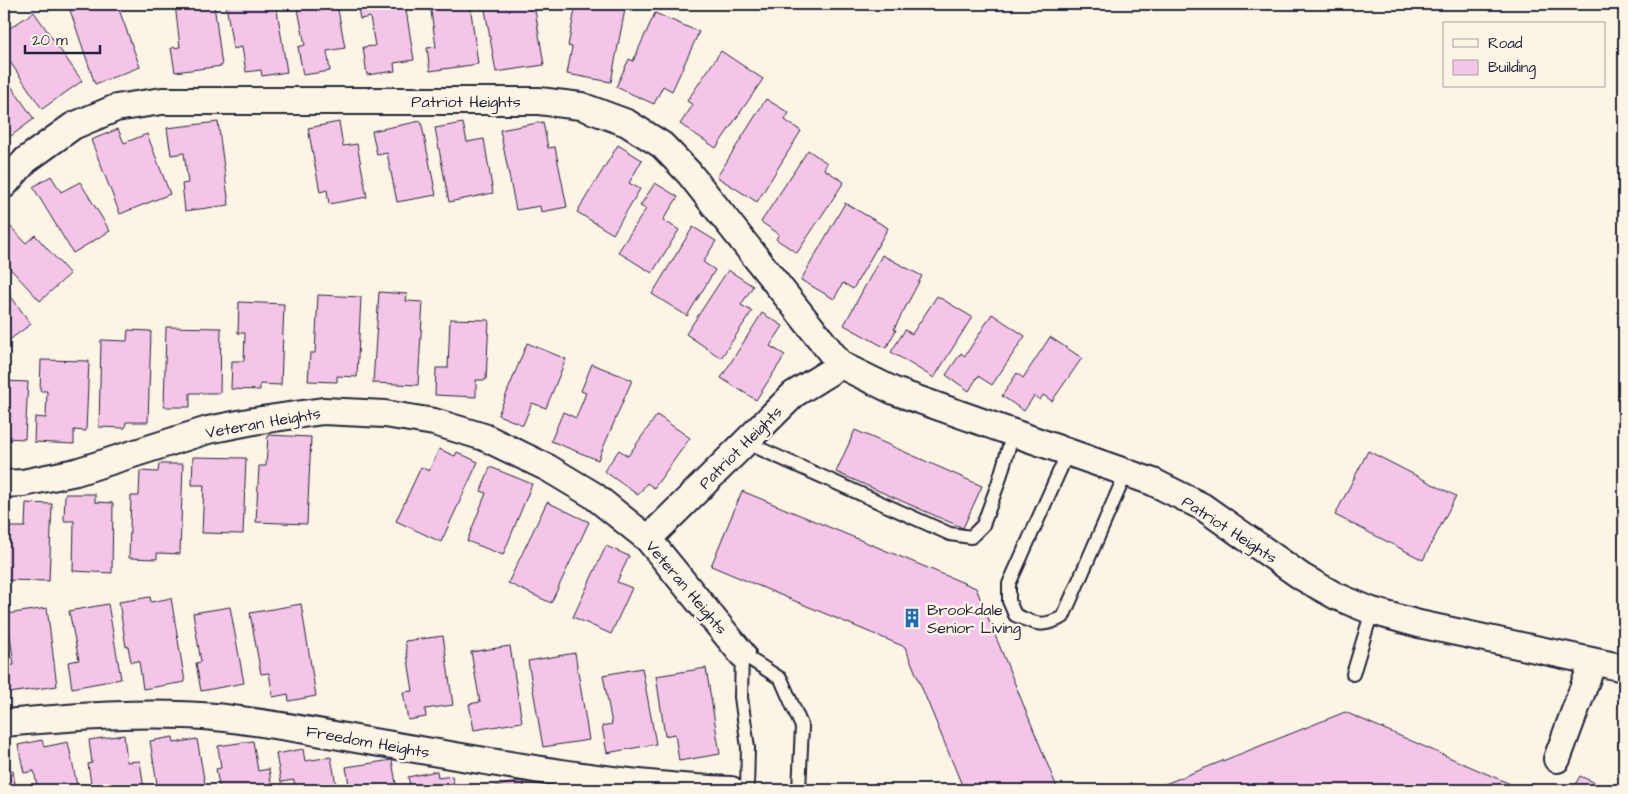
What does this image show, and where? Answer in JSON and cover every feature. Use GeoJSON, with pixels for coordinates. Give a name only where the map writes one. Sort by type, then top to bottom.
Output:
{"type":"FeatureCollection","features":[{"type":"Feature","properties":{"kind":"street","name":"Patriot Heights"},"geometry":{"type":"LineString","coordinates":[[4,185],[26,160],[73,126],[116,108],[162,101],[539,101],[581,106],[627,123],[662,145],[689,173],[841,365],[894,391],[1153,482],[1203,507],[1302,577],[1336,596],[1372,611],[1418,624],[1624,668]]}},
{"type":"Feature","properties":{"kind":"street","name":"Patriot Heights"},"geometry":{"type":"LineString","coordinates":[[648,539],[794,394],[841,365]]}},
{"type":"Feature","properties":{"kind":"street","name":"Veteran Heights"},"geometry":{"type":"LineString","coordinates":[[4,484],[23,483],[76,472],[208,430],[323,411],[385,414],[434,422],[484,437],[548,468],[593,495],[648,539],[742,654]]}},
{"type":"Feature","properties":{"kind":"street"},"geometry":{"type":"LineString","coordinates":[[1557,759],[1593,662]]}},
{"type":"Feature","properties":{"kind":"street","name":"Freedom Heights"},"geometry":{"type":"LineString","coordinates":[[4,723],[46,719],[139,715],[214,717],[298,729],[580,776],[676,788],[730,790]]}},
{"type":"Feature","properties":{"kind":"lane"},"geometry":{"type":"LineString","coordinates":[[745,442],[950,534],[971,537],[983,525],[998,484],[1013,433]]}},
{"type":"Feature","properties":{"kind":"lane"},"geometry":{"type":"LineString","coordinates":[[1068,452],[1009,584],[1009,601],[1014,615],[1036,625],[1051,623],[1063,617],[1126,473]]}},
{"type":"Feature","properties":{"kind":"lane"},"geometry":{"type":"LineString","coordinates":[[1353,674],[1372,611]]}},
{"type":"Feature","properties":{"kind":"lane"},"geometry":{"type":"LineString","coordinates":[[742,654],[741,696],[748,748],[748,790]]}},
{"type":"Feature","properties":{"kind":"lane","name":"Veteran Heights"},"geometry":{"type":"LineString","coordinates":[[742,654],[781,679],[802,727],[799,790]]}},
{"type":"Feature","properties":{"kind":"building"},"geometry":{"type":"Polygon","coordinates":[[[68,4],[117,4],[140,67],[95,84],[68,4]]]}},
{"type":"Feature","properties":{"kind":"building"},"geometry":{"type":"Polygon","coordinates":[[[175,4],[214,4],[222,66],[175,72],[171,48],[180,47],[175,4]]]}},
{"type":"Feature","properties":{"kind":"building"},"geometry":{"type":"Polygon","coordinates":[[[226,4],[276,4],[287,72],[262,76],[261,70],[246,72],[242,47],[233,49],[226,4]]]}},
{"type":"Feature","properties":{"kind":"building"},"geometry":{"type":"Polygon","coordinates":[[[297,4],[337,4],[345,48],[327,51],[330,71],[303,75],[298,47],[305,45],[297,4]]]}},
{"type":"Feature","properties":{"kind":"building"},"geometry":{"type":"Polygon","coordinates":[[[357,4],[405,4],[414,60],[394,63],[395,71],[367,75],[363,47],[375,46],[370,17],[360,19],[357,4]]]}},
{"type":"Feature","properties":{"kind":"building"},"geometry":{"type":"Polygon","coordinates":[[[430,4],[470,4],[478,64],[430,71],[427,48],[436,47],[430,4]]]}},
{"type":"Feature","properties":{"kind":"building"},"geometry":{"type":"Polygon","coordinates":[[[484,4],[534,4],[544,65],[496,72],[484,4]]]}},
{"type":"Feature","properties":{"kind":"building"},"geometry":{"type":"Polygon","coordinates":[[[576,4],[626,4],[611,82],[567,74],[572,47],[568,46],[576,4]]]}},
{"type":"Feature","properties":{"kind":"building"},"geometry":{"type":"Polygon","coordinates":[[[34,12],[82,81],[42,109],[4,53],[4,32],[34,12]]]}},
{"type":"Feature","properties":{"kind":"building"},"geometry":{"type":"Polygon","coordinates":[[[655,13],[699,32],[672,91],[663,86],[654,104],[616,87],[629,59],[633,61],[655,13]]]}},
{"type":"Feature","properties":{"kind":"building"},"geometry":{"type":"Polygon","coordinates":[[[721,51],[763,79],[716,148],[680,124],[693,105],[687,101],[721,51]]]}},
{"type":"Feature","properties":{"kind":"building"},"geometry":{"type":"Polygon","coordinates":[[[4,76],[34,119],[4,141],[4,76]]]}},
{"type":"Feature","properties":{"kind":"building"},"geometry":{"type":"Polygon","coordinates":[[[766,99],[789,113],[785,120],[801,131],[757,202],[717,177],[766,99]]]}},
{"type":"Feature","properties":{"kind":"building"},"geometry":{"type":"Polygon","coordinates":[[[421,121],[436,195],[397,202],[387,153],[377,155],[372,131],[421,121]]]}},
{"type":"Feature","properties":{"kind":"building"},"geometry":{"type":"Polygon","coordinates":[[[218,122],[229,205],[185,211],[182,184],[188,183],[184,153],[171,155],[167,128],[218,122]]]}},
{"type":"Feature","properties":{"kind":"building"},"geometry":{"type":"Polygon","coordinates":[[[339,122],[343,146],[357,144],[367,197],[329,204],[327,190],[320,192],[308,128],[339,122]]]}},
{"type":"Feature","properties":{"kind":"building"},"geometry":{"type":"Polygon","coordinates":[[[543,122],[548,148],[555,147],[567,207],[541,212],[540,206],[516,210],[500,130],[543,122]]]}},
{"type":"Feature","properties":{"kind":"building"},"geometry":{"type":"Polygon","coordinates":[[[463,123],[467,142],[484,139],[493,193],[449,202],[435,128],[463,123]]]}},
{"type":"Feature","properties":{"kind":"building"},"geometry":{"type":"Polygon","coordinates":[[[118,129],[124,143],[147,134],[170,194],[120,214],[91,140],[118,129]]]}},
{"type":"Feature","properties":{"kind":"building"},"geometry":{"type":"Polygon","coordinates":[[[618,145],[642,160],[629,183],[640,189],[613,234],[577,212],[618,145]]]}},
{"type":"Feature","properties":{"kind":"building"},"geometry":{"type":"Polygon","coordinates":[[[808,150],[827,163],[824,169],[844,182],[797,253],[776,239],[779,234],[761,222],[808,150]]]}},
{"type":"Feature","properties":{"kind":"building"},"geometry":{"type":"Polygon","coordinates":[[[51,176],[61,192],[80,182],[110,231],[73,253],[33,187],[51,176]]]}},
{"type":"Feature","properties":{"kind":"building"},"geometry":{"type":"Polygon","coordinates":[[[655,183],[678,197],[663,220],[679,230],[652,273],[618,252],[646,209],[640,206],[655,183]]]}},
{"type":"Feature","properties":{"kind":"building"},"geometry":{"type":"Polygon","coordinates":[[[845,203],[888,228],[853,289],[843,283],[834,299],[801,280],[845,203]]]}},
{"type":"Feature","properties":{"kind":"building"},"geometry":{"type":"Polygon","coordinates":[[[8,224],[26,243],[35,235],[70,274],[40,301],[4,262],[4,227],[8,224]]]}},
{"type":"Feature","properties":{"kind":"building"},"geometry":{"type":"Polygon","coordinates":[[[693,227],[716,241],[703,262],[715,270],[687,316],[652,294],[693,227]]]}},
{"type":"Feature","properties":{"kind":"building"},"geometry":{"type":"Polygon","coordinates":[[[882,255],[922,276],[886,348],[844,325],[882,255]]]}},
{"type":"Feature","properties":{"kind":"building"},"geometry":{"type":"Polygon","coordinates":[[[728,270],[753,286],[741,305],[752,311],[721,358],[686,334],[728,270]]]}},
{"type":"Feature","properties":{"kind":"building"},"geometry":{"type":"Polygon","coordinates":[[[4,287],[31,324],[4,344],[4,287]]]}},
{"type":"Feature","properties":{"kind":"building"},"geometry":{"type":"Polygon","coordinates":[[[379,292],[407,294],[406,301],[423,302],[418,385],[373,383],[379,292]]]}},
{"type":"Feature","properties":{"kind":"building"},"geometry":{"type":"Polygon","coordinates":[[[318,295],[361,297],[357,377],[337,376],[337,382],[308,381],[310,353],[315,353],[318,295]]]}},
{"type":"Feature","properties":{"kind":"building"},"geometry":{"type":"Polygon","coordinates":[[[937,296],[972,317],[934,378],[891,352],[905,330],[912,334],[937,296]]]}},
{"type":"Feature","properties":{"kind":"building"},"geometry":{"type":"Polygon","coordinates":[[[239,302],[284,304],[281,385],[260,384],[260,390],[231,389],[232,361],[244,361],[245,333],[238,333],[239,302]]]}},
{"type":"Feature","properties":{"kind":"building"},"geometry":{"type":"Polygon","coordinates":[[[762,313],[783,326],[770,346],[785,355],[756,400],[721,378],[762,313]]]}},
{"type":"Feature","properties":{"kind":"building"},"geometry":{"type":"Polygon","coordinates":[[[992,314],[1025,336],[992,385],[978,376],[969,391],[946,375],[961,353],[965,356],[992,314]]]}},
{"type":"Feature","properties":{"kind":"building"},"geometry":{"type":"Polygon","coordinates":[[[450,319],[489,320],[486,380],[476,380],[476,397],[435,395],[436,368],[448,368],[450,319]]]}},
{"type":"Feature","properties":{"kind":"building"},"geometry":{"type":"Polygon","coordinates":[[[166,327],[221,328],[220,393],[190,393],[190,407],[164,407],[166,327]]]}},
{"type":"Feature","properties":{"kind":"building"},"geometry":{"type":"Polygon","coordinates":[[[128,330],[151,331],[148,422],[126,422],[125,428],[99,427],[101,340],[127,341],[128,330]]]}},
{"type":"Feature","properties":{"kind":"building"},"geometry":{"type":"Polygon","coordinates":[[[1050,337],[1082,358],[1052,401],[1043,395],[1040,400],[1034,396],[1024,411],[1002,396],[1017,373],[1023,378],[1050,337]]]}},
{"type":"Feature","properties":{"kind":"building"},"geometry":{"type":"Polygon","coordinates":[[[527,343],[566,359],[546,408],[532,403],[523,425],[498,415],[527,343]]]}},
{"type":"Feature","properties":{"kind":"building"},"geometry":{"type":"Polygon","coordinates":[[[41,360],[89,361],[86,431],[74,430],[74,444],[34,442],[35,417],[46,418],[47,391],[40,391],[41,360]]]}},
{"type":"Feature","properties":{"kind":"building"},"geometry":{"type":"Polygon","coordinates":[[[592,364],[632,380],[598,460],[551,441],[563,412],[576,418],[586,393],[581,391],[592,364]]]}},
{"type":"Feature","properties":{"kind":"building"},"geometry":{"type":"Polygon","coordinates":[[[4,381],[28,382],[25,439],[4,438],[4,381]]]}},
{"type":"Feature","properties":{"kind":"building"},"geometry":{"type":"Polygon","coordinates":[[[657,415],[690,438],[654,488],[647,483],[638,495],[604,471],[619,450],[628,456],[657,415]]]}},
{"type":"Feature","properties":{"kind":"building"},"geometry":{"type":"Polygon","coordinates":[[[855,430],[982,486],[963,528],[836,472],[855,430]]]}},
{"type":"Feature","properties":{"kind":"building"},"geometry":{"type":"Polygon","coordinates":[[[268,435],[311,437],[307,524],[256,522],[259,466],[266,466],[268,435]]]}},
{"type":"Feature","properties":{"kind":"building"},"geometry":{"type":"Polygon","coordinates":[[[439,449],[455,456],[457,452],[478,462],[441,542],[396,521],[421,467],[429,471],[439,449]]]}},
{"type":"Feature","properties":{"kind":"building"},"geometry":{"type":"Polygon","coordinates":[[[1368,451],[1456,496],[1423,560],[1335,515],[1368,451]]]}},
{"type":"Feature","properties":{"kind":"building"},"geometry":{"type":"Polygon","coordinates":[[[193,457],[246,458],[243,534],[202,533],[204,485],[192,485],[193,457]]]}},
{"type":"Feature","properties":{"kind":"building"},"geometry":{"type":"Polygon","coordinates":[[[159,464],[183,464],[180,554],[157,553],[157,559],[129,558],[131,496],[139,496],[140,471],[158,472],[159,464]]]}},
{"type":"Feature","properties":{"kind":"building"},"geometry":{"type":"Polygon","coordinates":[[[490,467],[532,484],[503,555],[467,541],[486,493],[481,491],[490,467]]]}},
{"type":"Feature","properties":{"kind":"building","name":"Brookdale Senior Living"},"geometry":{"type":"Polygon","coordinates":[[[742,491],[976,588],[1058,790],[964,790],[905,647],[711,566],[742,491]]]}},
{"type":"Feature","properties":{"kind":"building"},"geometry":{"type":"Polygon","coordinates":[[[65,494],[95,494],[95,502],[113,503],[112,573],[73,571],[74,521],[64,521],[65,494]]]}},
{"type":"Feature","properties":{"kind":"building"},"geometry":{"type":"Polygon","coordinates":[[[547,502],[589,522],[551,603],[508,583],[547,502]]]}},
{"type":"Feature","properties":{"kind":"building"},"geometry":{"type":"Polygon","coordinates":[[[26,503],[52,504],[49,581],[4,580],[7,527],[25,527],[26,503]]]}},
{"type":"Feature","properties":{"kind":"building"},"geometry":{"type":"Polygon","coordinates":[[[606,546],[629,556],[617,582],[632,588],[611,634],[573,617],[606,546]]]}},
{"type":"Feature","properties":{"kind":"building"},"geometry":{"type":"Polygon","coordinates":[[[150,597],[151,602],[171,598],[185,682],[143,689],[139,661],[131,662],[128,646],[126,647],[119,602],[150,597]]]}},
{"type":"Feature","properties":{"kind":"building"},"geometry":{"type":"Polygon","coordinates":[[[108,604],[121,679],[72,688],[68,662],[79,660],[69,611],[108,604]]]}},
{"type":"Feature","properties":{"kind":"building"},"geometry":{"type":"Polygon","coordinates":[[[301,604],[316,696],[289,701],[288,694],[273,697],[269,673],[261,674],[250,613],[301,604]]]}},
{"type":"Feature","properties":{"kind":"building"},"geometry":{"type":"Polygon","coordinates":[[[230,607],[244,683],[201,691],[196,663],[201,662],[193,613],[230,607]]]}},
{"type":"Feature","properties":{"kind":"building"},"geometry":{"type":"Polygon","coordinates":[[[47,608],[57,686],[9,693],[6,666],[14,665],[7,614],[47,608]]]}},
{"type":"Feature","properties":{"kind":"building"},"geometry":{"type":"Polygon","coordinates":[[[443,636],[453,705],[425,709],[426,717],[408,720],[403,692],[413,691],[405,641],[443,636]]]}},
{"type":"Feature","properties":{"kind":"building"},"geometry":{"type":"Polygon","coordinates":[[[510,646],[522,722],[474,730],[469,704],[480,702],[471,652],[510,646]]]}},
{"type":"Feature","properties":{"kind":"building"},"geometry":{"type":"Polygon","coordinates":[[[575,653],[589,740],[543,747],[528,661],[575,653]]]}},
{"type":"Feature","properties":{"kind":"building"},"geometry":{"type":"Polygon","coordinates":[[[642,668],[656,744],[607,753],[602,726],[612,724],[603,675],[642,668]]]}},
{"type":"Feature","properties":{"kind":"building"},"geometry":{"type":"Polygon","coordinates":[[[706,668],[720,754],[679,761],[675,734],[665,736],[656,676],[706,668]]]}},
{"type":"Feature","properties":{"kind":"building"},"geometry":{"type":"Polygon","coordinates":[[[1345,712],[1524,790],[1150,790],[1345,712]]]}},
{"type":"Feature","properties":{"kind":"building"},"geometry":{"type":"Polygon","coordinates":[[[124,735],[127,762],[140,761],[144,790],[92,790],[88,764],[92,763],[89,740],[124,735]]]}},
{"type":"Feature","properties":{"kind":"building"},"geometry":{"type":"Polygon","coordinates":[[[173,737],[174,743],[197,739],[206,790],[158,790],[150,741],[173,737]]]}},
{"type":"Feature","properties":{"kind":"building"},"geometry":{"type":"Polygon","coordinates":[[[42,740],[44,747],[68,742],[78,790],[38,790],[34,771],[24,773],[18,745],[42,740]]]}},
{"type":"Feature","properties":{"kind":"building"},"geometry":{"type":"Polygon","coordinates":[[[253,741],[258,771],[269,769],[272,790],[220,790],[216,769],[221,768],[218,746],[253,741]]]}},
{"type":"Feature","properties":{"kind":"building"},"geometry":{"type":"Polygon","coordinates":[[[303,749],[305,761],[331,757],[337,790],[295,790],[294,780],[281,782],[276,754],[303,749]]]}},
{"type":"Feature","properties":{"kind":"building"},"geometry":{"type":"Polygon","coordinates":[[[392,760],[397,790],[350,790],[346,767],[392,760]]]}},
{"type":"Feature","properties":{"kind":"building"},"geometry":{"type":"Polygon","coordinates":[[[13,771],[16,790],[4,790],[4,772],[13,771]]]}},
{"type":"Feature","properties":{"kind":"building"},"geometry":{"type":"Polygon","coordinates":[[[437,771],[438,778],[452,776],[455,790],[411,790],[408,777],[437,771]]]}},
{"type":"Feature","properties":{"kind":"building"},"geometry":{"type":"Polygon","coordinates":[[[1580,776],[1611,790],[1572,790],[1580,776]]]}},
{"type":"Feature","properties":{"kind":"building"},"geometry":{"type":"Polygon","coordinates":[[[523,781],[525,790],[482,790],[482,789],[523,781]]]}},
{"type":"Feature","properties":{"kind":"place","name":"Brookdale Senior Living"},"geometry":{"type":"Point","coordinates":[912,618]}}]}
